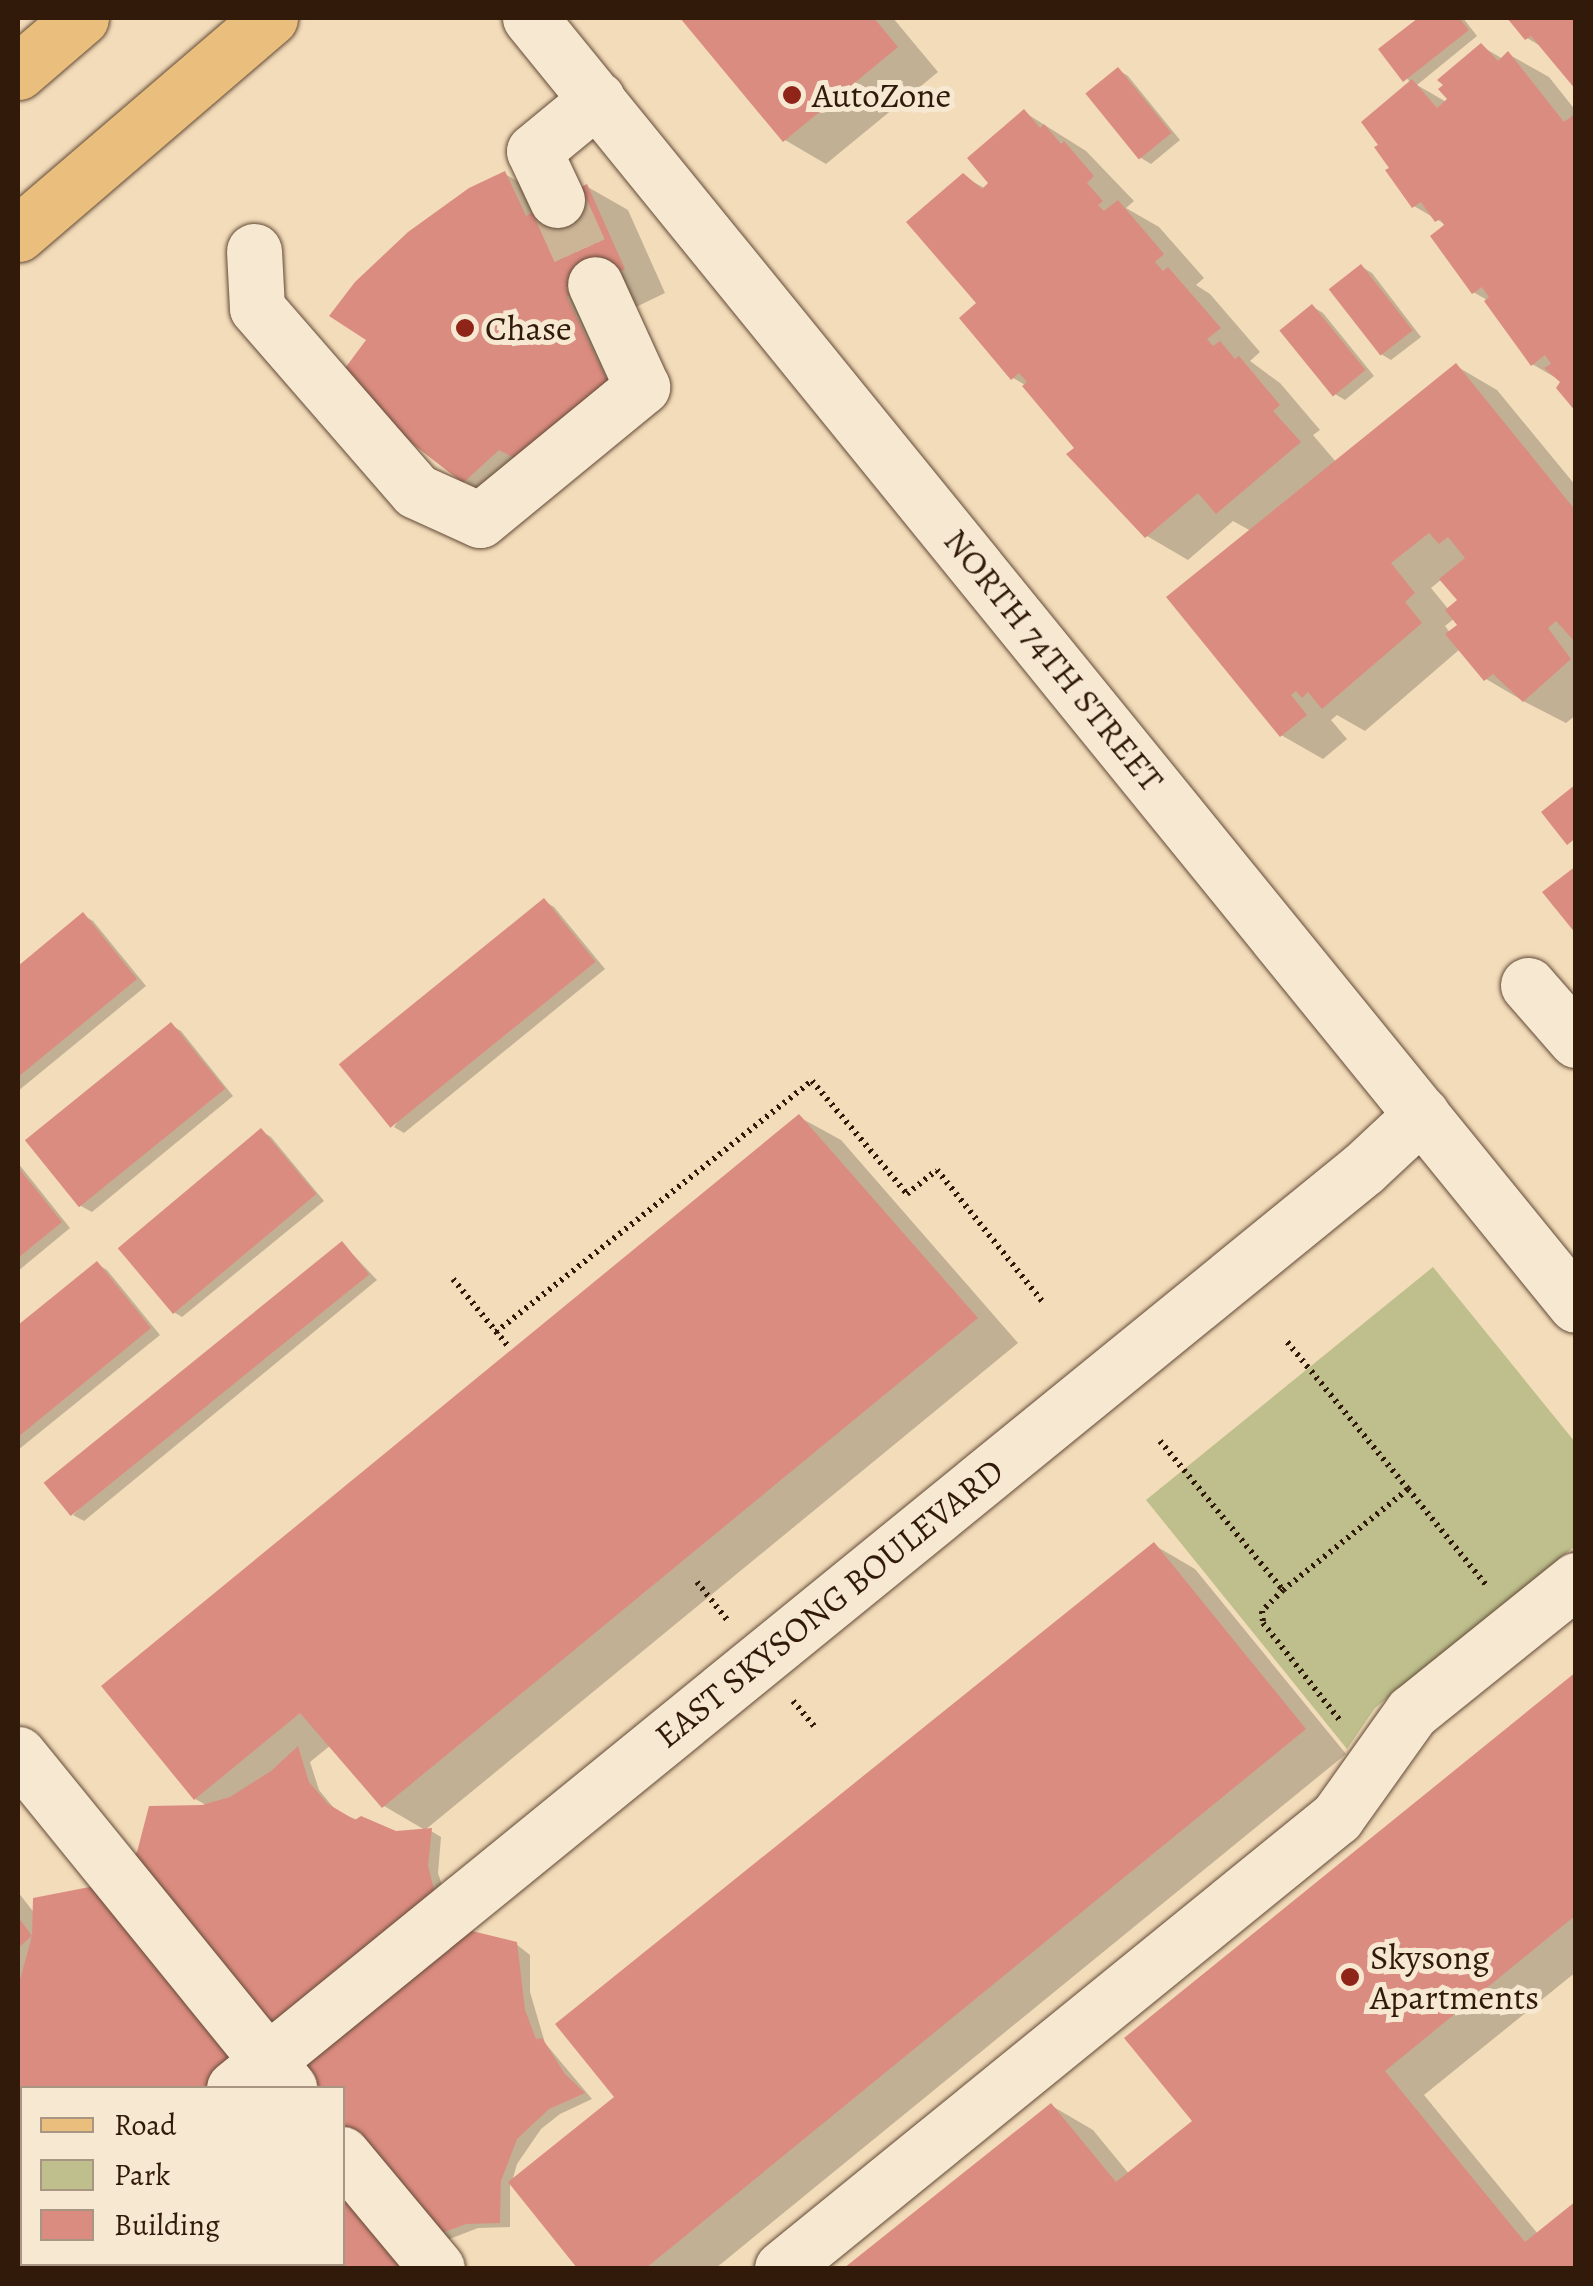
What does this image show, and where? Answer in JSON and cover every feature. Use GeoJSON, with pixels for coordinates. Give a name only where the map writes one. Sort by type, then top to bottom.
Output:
{"type":"FeatureCollection","features":[{"type":"Feature","properties":{"kind":"main road"},"geometry":{"type":"LineString","coordinates":[[18,72],[81,18]]}},
{"type":"Feature","properties":{"kind":"main road"},"geometry":{"type":"LineString","coordinates":[[18,234],[270,18]]}},
{"type":"Feature","properties":{"kind":"street","name":"NORTH 74TH STREET"},"geometry":{"type":"LineString","coordinates":[[530,18],[1576,1305]]}},
{"type":"Feature","properties":{"kind":"street"},"geometry":{"type":"LineString","coordinates":[[557,200],[534,150],[597,99]]}},
{"type":"Feature","properties":{"kind":"street"},"geometry":{"type":"LineString","coordinates":[[254,251],[257,308],[416,491],[480,520],[642,387],[595,284]]}},
{"type":"Feature","properties":{"kind":"street"},"geometry":{"type":"LineString","coordinates":[[1528,985],[1576,1040]]}},
{"type":"Feature","properties":{"kind":"street","name":"EAST SKYSONG BOULEVARD"},"geometry":{"type":"LineString","coordinates":[[263,2079],[1348,1181],[1422,1114]]}},
{"type":"Feature","properties":{"kind":"street"},"geometry":{"type":"LineString","coordinates":[[782,2268],[1337,1817],[1412,1712],[1576,1580]]}},
{"type":"Feature","properties":{"kind":"street"},"geometry":{"type":"LineString","coordinates":[[18,1754],[263,2079]]}},
{"type":"Feature","properties":{"kind":"street"},"geometry":{"type":"LineString","coordinates":[[345,2158],[437,2268]]}},
{"type":"Feature","properties":{"kind":"path"},"geometry":{"type":"LineString","coordinates":[[496,1332],[812,1081],[907,1194],[937,1170],[1042,1301]]}},
{"type":"Feature","properties":{"kind":"path"},"geometry":{"type":"LineString","coordinates":[[453,1279],[508,1346]]}},
{"type":"Feature","properties":{"kind":"path"},"geometry":{"type":"LineString","coordinates":[[1285,1339],[1519,1626]]}},
{"type":"Feature","properties":{"kind":"path"},"geometry":{"type":"LineString","coordinates":[[1160,1441],[1283,1590]]}},
{"type":"Feature","properties":{"kind":"path"},"geometry":{"type":"LineString","coordinates":[[1375,1763],[1265,1628],[1262,1610],[1408,1489]]}},
{"type":"Feature","properties":{"kind":"green space"},"geometry":{"type":"Polygon","coordinates":[[[1433,1267],[1575,1442],[1575,1546],[1375,1708],[1347,1749],[1146,1500],[1433,1267]]]}},
{"type":"Feature","properties":{"kind":"building","name":"AutoZone"},"geometry":{"type":"Polygon","coordinates":[[[680,18],[874,18],[898,47],[783,142],[680,18]]]}},
{"type":"Feature","properties":{"kind":"building"},"geometry":{"type":"Polygon","coordinates":[[[1418,18],[1459,18],[1469,30],[1403,82],[1378,49],[1418,18]]]}},
{"type":"Feature","properties":{"kind":"building"},"geometry":{"type":"Polygon","coordinates":[[[1507,18],[1576,18],[1576,90],[1531,36],[1525,40],[1507,18]]]}},
{"type":"Feature","properties":{"kind":"building"},"geometry":{"type":"Polygon","coordinates":[[[1481,43],[1498,61],[1508,51],[1564,122],[1576,113],[1576,412],[1556,388],[1560,382],[1544,368],[1551,364],[1545,355],[1531,366],[1484,301],[1489,297],[1482,287],[1472,294],[1430,236],[1444,225],[1440,219],[1435,222],[1421,202],[1412,208],[1385,170],[1389,168],[1374,147],[1378,145],[1361,122],[1412,79],[1437,108],[1447,99],[1438,89],[1443,85],[1437,80],[1481,43]]]}},
{"type":"Feature","properties":{"kind":"building"},"geometry":{"type":"Polygon","coordinates":[[[1118,67],[1171,133],[1139,159],[1085,93],[1118,67]]]}},
{"type":"Feature","properties":{"kind":"building"},"geometry":{"type":"Polygon","coordinates":[[[1024,109],[1040,128],[1044,124],[1061,144],[1064,141],[1094,176],[1087,183],[1103,201],[1098,205],[1104,211],[1118,200],[1164,254],[1155,262],[1163,271],[1168,267],[1221,328],[1207,339],[1213,346],[1220,341],[1235,359],[1239,356],[1280,405],[1273,411],[1301,442],[1216,514],[1198,493],[1145,538],[1066,454],[1074,448],[1022,386],[1027,382],[1019,373],[1011,380],[959,318],[976,303],[906,222],[963,173],[982,189],[988,183],[967,158],[1024,109]]]}},
{"type":"Feature","properties":{"kind":"building","name":"Chase"},"geometry":{"type":"Polygon","coordinates":[[[505,171],[526,216],[587,184],[625,269],[567,297],[608,382],[514,458],[499,450],[463,483],[334,383],[366,340],[329,316],[355,282],[408,232],[469,188],[505,171]]]}},
{"type":"Feature","properties":{"kind":"building"},"geometry":{"type":"Polygon","coordinates":[[[1361,264],[1413,330],[1380,355],[1329,289],[1361,264]]]}},
{"type":"Feature","properties":{"kind":"building"},"geometry":{"type":"Polygon","coordinates":[[[1312,304],[1365,370],[1333,396],[1279,330],[1312,304]]]}},
{"type":"Feature","properties":{"kind":"building"},"geometry":{"type":"Polygon","coordinates":[[[1456,363],[1576,511],[1576,643],[1556,621],[1548,628],[1571,659],[1523,702],[1493,674],[1484,681],[1445,634],[1457,625],[1445,610],[1457,600],[1439,579],[1465,558],[1448,537],[1439,544],[1429,533],[1391,563],[1415,593],[1405,602],[1422,623],[1322,709],[1308,692],[1302,698],[1296,691],[1291,695],[1307,715],[1280,737],[1166,597],[1456,363]]]}},
{"type":"Feature","properties":{"kind":"building"},"geometry":{"type":"Polygon","coordinates":[[[1576,784],[1576,838],[1567,845],[1541,812],[1576,784]]]}},
{"type":"Feature","properties":{"kind":"building"},"geometry":{"type":"Polygon","coordinates":[[[1576,866],[1576,934],[1542,892],[1576,866]]]}},
{"type":"Feature","properties":{"kind":"building"},"geometry":{"type":"Polygon","coordinates":[[[544,898],[596,962],[390,1128],[339,1064],[544,898]]]}},
{"type":"Feature","properties":{"kind":"building"},"geometry":{"type":"Polygon","coordinates":[[[83,912],[137,979],[18,1077],[18,966],[83,912]]]}},
{"type":"Feature","properties":{"kind":"building"},"geometry":{"type":"Polygon","coordinates":[[[171,1022],[225,1089],[79,1207],[25,1140],[171,1022]]]}},
{"type":"Feature","properties":{"kind":"building"},"geometry":{"type":"Polygon","coordinates":[[[799,1114],[978,1318],[382,1808],[300,1713],[194,1800],[101,1686],[799,1114]]]}},
{"type":"Feature","properties":{"kind":"building"},"geometry":{"type":"Polygon","coordinates":[[[261,1128],[316,1194],[173,1314],[118,1248],[261,1128]]]}},
{"type":"Feature","properties":{"kind":"building"},"geometry":{"type":"Polygon","coordinates":[[[18,1167],[62,1222],[18,1258],[18,1167]]]}},
{"type":"Feature","properties":{"kind":"building"},"geometry":{"type":"Polygon","coordinates":[[[342,1241],[369,1274],[71,1516],[44,1483],[342,1241]]]}},
{"type":"Feature","properties":{"kind":"building"},"geometry":{"type":"Polygon","coordinates":[[[97,1261],[151,1328],[18,1437],[18,1325],[97,1261]]]}},
{"type":"Feature","properties":{"kind":"building"},"geometry":{"type":"Polygon","coordinates":[[[1154,1542],[1306,1729],[646,2268],[577,2268],[508,2182],[614,2097],[555,2024],[1154,1542]]]}},
{"type":"Feature","properties":{"kind":"building","name":"Skysong Apartments"},"geometry":{"type":"Polygon","coordinates":[[[1576,1672],[1576,1915],[1385,2071],[1525,2242],[1576,2201],[1576,2268],[844,2268],[1051,2103],[1116,2182],[1192,2121],[1124,2038],[1576,1672]]]}},
{"type":"Feature","properties":{"kind":"building"},"geometry":{"type":"Polygon","coordinates":[[[298,1746],[309,1782],[328,1804],[355,1820],[361,1816],[396,1831],[432,1828],[428,1866],[436,1897],[468,1930],[517,1942],[525,2010],[536,2039],[542,2038],[565,2074],[585,2093],[549,2109],[517,2139],[501,2181],[500,2223],[466,2224],[423,2240],[404,2268],[107,2268],[345,2266],[345,2086],[20,2086],[18,2175],[18,1987],[32,1936],[33,1898],[110,1883],[137,1852],[149,1806],[202,1805],[230,1797],[271,1771],[298,1746]]]}},
{"type":"Feature","properties":{"kind":"building"},"geometry":{"type":"Polygon","coordinates":[[[18,1917],[32,1936],[18,1948],[18,1917]]]}},
{"type":"Feature","properties":{"kind":"tunnel"},"geometry":{"type":"LineString","coordinates":[[557,200],[595,284]]}},
{"type":"Feature","properties":{"kind":"place","name":"AutoZone"},"geometry":{"type":"Point","coordinates":[792,95]}},
{"type":"Feature","properties":{"kind":"place","name":"Chase"},"geometry":{"type":"Point","coordinates":[465,328]}},
{"type":"Feature","properties":{"kind":"place","name":"Skysong Apartments"},"geometry":{"type":"Point","coordinates":[1350,1977]}}]}
